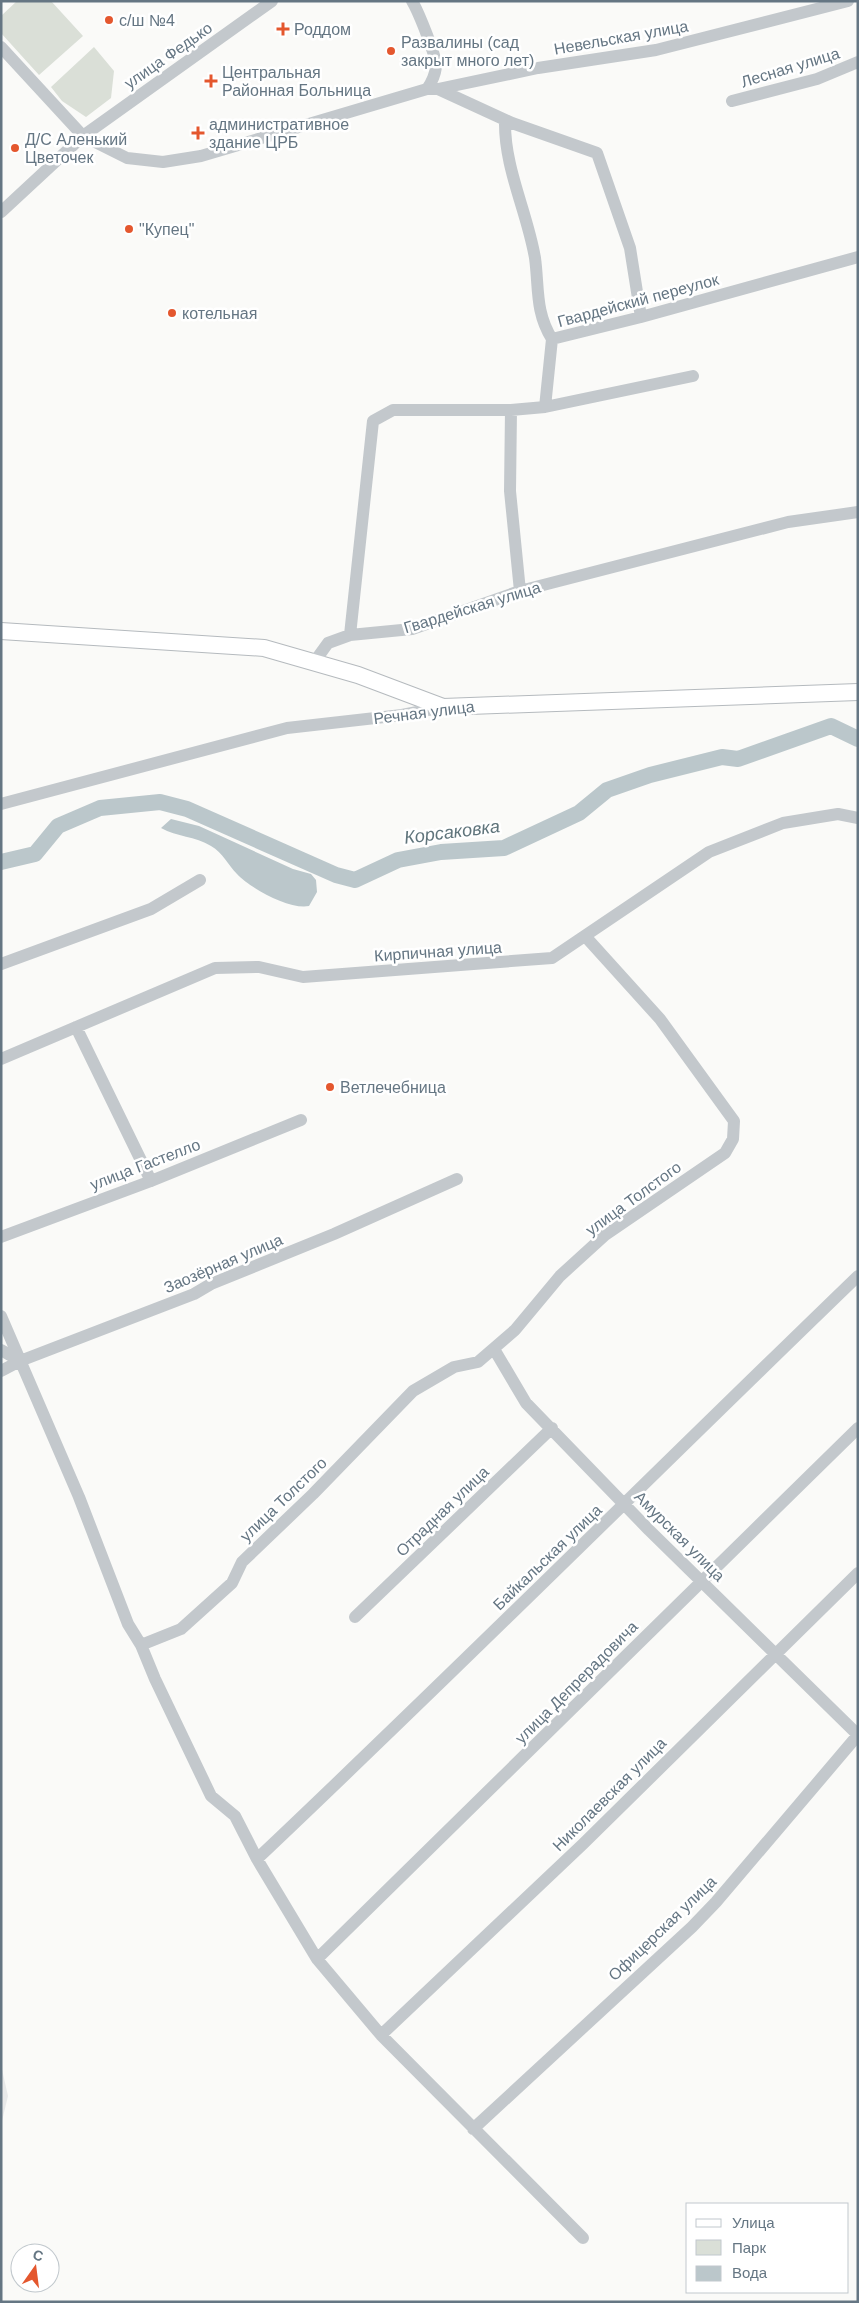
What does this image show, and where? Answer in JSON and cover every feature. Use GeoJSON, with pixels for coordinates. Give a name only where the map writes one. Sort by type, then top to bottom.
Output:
{"type":"FeatureCollection","features":[{"type":"Feature","properties":{"kind":"main road"},"geometry":{"type":"LineString","coordinates":[[1,631],[264,648],[315,661],[444,707]]}},
{"type":"Feature","properties":{"kind":"main road","name":"Речная улица"},"geometry":{"type":"LineString","coordinates":[[444,707],[858,692]]}},
{"type":"Feature","properties":{"kind":"street","name":"улица Федько"},"geometry":{"type":"LineString","coordinates":[[1,212],[83,136],[272,1]]}},
{"type":"Feature","properties":{"kind":"street"},"geometry":{"type":"LineString","coordinates":[[412,1],[418,11],[437,65],[433,89],[505,120],[596,153],[630,248],[641,317]]}},
{"type":"Feature","properties":{"kind":"street","name":"Невельская улица"},"geometry":{"type":"LineString","coordinates":[[1,47],[83,136],[127,158],[163,162],[201,156],[433,89],[538,68],[656,50],[848,1]]}},
{"type":"Feature","properties":{"kind":"street","name":"Лесная улица"},"geometry":{"type":"LineString","coordinates":[[732,101],[817,79],[858,62]]}},
{"type":"Feature","properties":{"kind":"street"},"geometry":{"type":"LineString","coordinates":[[505,120],[505,146],[508,163],[535,259],[536,284],[544,327],[552,339]]}},
{"type":"Feature","properties":{"kind":"street","name":"Гвардейский переулок"},"geometry":{"type":"LineString","coordinates":[[545,407],[552,339],[641,317],[858,257]]}},
{"type":"Feature","properties":{"kind":"street"},"geometry":{"type":"LineString","coordinates":[[350,635],[373,421],[393,410],[511,410],[545,407],[693,376]]}},
{"type":"Feature","properties":{"kind":"street"},"geometry":{"type":"LineString","coordinates":[[511,410],[510,491],[520,591]]}},
{"type":"Feature","properties":{"kind":"street","name":"Гвардейская улица"},"geometry":{"type":"LineString","coordinates":[[315,661],[328,643],[350,635],[412,628],[520,591],[788,522],[858,512]]}},
{"type":"Feature","properties":{"kind":"street","name":"Речная улица"},"geometry":{"type":"LineString","coordinates":[[1,804],[288,728],[402,715],[444,707]]}},
{"type":"Feature","properties":{"kind":"street","name":"Кирпичная улица"},"geometry":{"type":"LineString","coordinates":[[1,1059],[215,968],[259,967],[303,977],[458,967],[552,958],[709,852],[783,823],[838,814],[858,818]]}},
{"type":"Feature","properties":{"kind":"street"},"geometry":{"type":"LineString","coordinates":[[1,964],[151,909],[200,880]]}},
{"type":"Feature","properties":{"kind":"street","name":"улица Толстого"},"geometry":{"type":"LineString","coordinates":[[142,1645],[181,1629],[232,1583],[242,1562],[314,1494],[413,1391],[454,1367],[478,1362],[515,1330],[560,1276],[605,1234],[725,1153],[732,1139],[734,1121],[660,1019],[585,936]]}},
{"type":"Feature","properties":{"kind":"street"},"geometry":{"type":"LineString","coordinates":[[76,1027],[151,1181]]}},
{"type":"Feature","properties":{"kind":"street","name":"улица Гастелло"},"geometry":{"type":"LineString","coordinates":[[1,1237],[151,1181],[301,1120]]}},
{"type":"Feature","properties":{"kind":"street","name":"Заозёрная улица"},"geometry":{"type":"LineString","coordinates":[[1,1371],[20,1361],[194,1294],[211,1284],[334,1234],[456,1179]]}},
{"type":"Feature","properties":{"kind":"street","name":"Байкальская улица"},"geometry":{"type":"LineString","coordinates":[[257,1859],[430,1695],[858,1276]]}},
{"type":"Feature","properties":{"kind":"street"},"geometry":{"type":"LineString","coordinates":[[1,1316],[80,1497],[128,1624],[142,1645],[155,1679],[212,1796],[235,1816],[257,1859],[317,1959],[381,2035],[583,2238]]}},
{"type":"Feature","properties":{"kind":"street","name":"Амурская улица"},"geometry":{"type":"LineString","coordinates":[[494,1349],[526,1403],[626,1503],[649,1530],[858,1735]]}},
{"type":"Feature","properties":{"kind":"street"},"geometry":{"type":"LineString","coordinates":[[1,1350],[20,1361]]}},
{"type":"Feature","properties":{"kind":"street","name":"Отрадная улица"},"geometry":{"type":"LineString","coordinates":[[355,1617],[552,1428]]}},
{"type":"Feature","properties":{"kind":"street","name":"улица Депрерадовича"},"geometry":{"type":"LineString","coordinates":[[317,1959],[858,1428]]}},
{"type":"Feature","properties":{"kind":"street","name":"Николаевская улица"},"geometry":{"type":"LineString","coordinates":[[381,2035],[583,1844],[858,1573]]}},
{"type":"Feature","properties":{"kind":"street","name":"Офицерская улица"},"geometry":{"type":"LineString","coordinates":[[473,2129],[692,1927],[716,1902],[858,1735]]}},
{"type":"Feature","properties":{"kind":"shaded area"},"geometry":{"type":"Polygon","coordinates":[[[1,2065],[8,2096],[1,2125],[1,2065]]]}},
{"type":"Feature","properties":{"kind":"green space"},"geometry":{"type":"Polygon","coordinates":[[[17,1],[51,1],[83,36],[39,75],[1,33],[1,16],[17,1]]]}},
{"type":"Feature","properties":{"kind":"green space"},"geometry":{"type":"Polygon","coordinates":[[[94,47],[114,71],[111,98],[86,117],[62,101],[51,87],[94,47]]]}},
{"type":"Feature","properties":{"kind":"water"},"geometry":{"type":"Polygon","coordinates":[[[171,819],[199,826],[293,869],[311,874],[316,880],[317,892],[309,906],[292,905],[271,897],[243,880],[219,852],[211,846],[199,840],[161,828],[171,819]]]}},
{"type":"Feature","properties":{"kind":"waterway","name":"Корсаковка"},"geometry":{"type":"LineString","coordinates":[[1,862],[35,854],[58,826],[100,808],[160,802],[187,809],[336,875],[355,880],[398,860],[441,852],[504,848],[579,813],[607,790],[650,775],[722,757],[738,759],[831,726],[858,739]]}},
{"type":"Feature","properties":{"kind":"place","name":"с/ш №4"},"geometry":{"type":"Point","coordinates":[109,20]}},
{"type":"Feature","properties":{"kind":"place","name":"Роддом"},"geometry":{"type":"Point","coordinates":[283,29]}},
{"type":"Feature","properties":{"kind":"place","name":"Развалины (сад закрыт много лет)"},"geometry":{"type":"Point","coordinates":[391,51]}},
{"type":"Feature","properties":{"kind":"place","name":"Центральная Районная Больница"},"geometry":{"type":"Point","coordinates":[211,81]}},
{"type":"Feature","properties":{"kind":"place","name":"административное здание ЦРБ"},"geometry":{"type":"Point","coordinates":[198,133]}},
{"type":"Feature","properties":{"kind":"place","name":"Д/С Аленький Цветочек"},"geometry":{"type":"Point","coordinates":[15,148]}},
{"type":"Feature","properties":{"kind":"place","name":"\"Купец\""},"geometry":{"type":"Point","coordinates":[129,229]}},
{"type":"Feature","properties":{"kind":"place","name":"котельная"},"geometry":{"type":"Point","coordinates":[172,313]}},
{"type":"Feature","properties":{"kind":"place","name":"Ветлечебница"},"geometry":{"type":"Point","coordinates":[330,1087]}}]}
